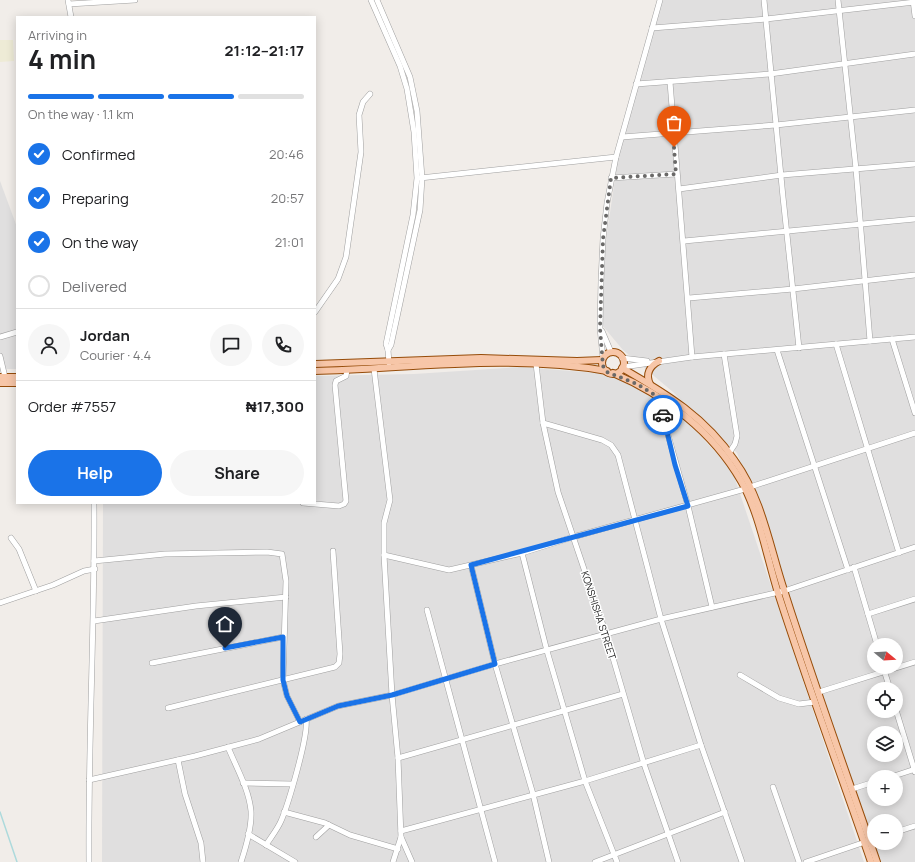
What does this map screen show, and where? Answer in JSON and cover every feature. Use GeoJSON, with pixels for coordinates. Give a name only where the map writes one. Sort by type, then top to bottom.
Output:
{"type":"FeatureCollection","features":[{"type":"Feature","properties":{"kind":"main road"},"geometry":{"type":"LineString","coordinates":[[610,372],[603,366],[603,359],[606,354],[611,352],[618,353],[622,358],[622,367]]}},
{"type":"Feature","properties":{"kind":"main road"},"geometry":{"type":"LineString","coordinates":[[316,371],[374,369],[389,365],[506,357],[577,361],[603,359]]}},
{"type":"Feature","properties":{"kind":"main road"},"geometry":{"type":"LineString","coordinates":[[650,384],[647,378],[649,370],[660,361]]}},
{"type":"Feature","properties":{"kind":"main road"},"geometry":{"type":"LineString","coordinates":[[316,364],[536,364],[575,366],[610,372],[637,384],[686,416],[706,435],[748,488]]}},
{"type":"Feature","properties":{"kind":"main road"},"geometry":{"type":"LineString","coordinates":[[610,372],[622,367]]}},
{"type":"Feature","properties":{"kind":"main road"},"geometry":{"type":"LineString","coordinates":[[622,367],[650,384],[699,418],[729,453],[748,488],[815,702],[867,835]]}},
{"type":"Feature","properties":{"kind":"main road"},"geometry":{"type":"LineString","coordinates":[[3,377],[16,377]]}},
{"type":"Feature","properties":{"kind":"main road"},"geometry":{"type":"LineString","coordinates":[[0,384],[16,383]]}},
{"type":"Feature","properties":{"kind":"main road"},"geometry":{"type":"LineString","coordinates":[[781,591],[819,692],[867,834]]}},
{"type":"Feature","properties":{"kind":"main road"},"geometry":{"type":"LineString","coordinates":[[870,850],[871,862]]}},
{"type":"Feature","properties":{"kind":"main road"},"geometry":{"type":"LineString","coordinates":[[873,850],[877,862]]}},
{"type":"Feature","properties":{"kind":"street"},"geometry":{"type":"LineString","coordinates":[[71,16],[69,2],[134,0]]}},
{"type":"Feature","properties":{"kind":"street"},"geometry":{"type":"LineString","coordinates":[[371,0],[400,66],[407,90],[420,178]]}},
{"type":"Feature","properties":{"kind":"street"},"geometry":{"type":"LineString","coordinates":[[377,0],[410,77],[417,111],[420,178],[420,210],[391,345],[388,350],[389,365]]}},
{"type":"Feature","properties":{"kind":"street"},"geometry":{"type":"LineString","coordinates":[[603,359],[600,328],[603,239],[611,178],[660,0]]}},
{"type":"Feature","properties":{"kind":"street"},"geometry":{"type":"LineString","coordinates":[[764,0],[770,74],[782,175],[799,348]]}},
{"type":"Feature","properties":{"kind":"street"},"geometry":{"type":"LineString","coordinates":[[838,0],[856,169],[870,341]]}},
{"type":"Feature","properties":{"kind":"street"},"geometry":{"type":"LineString","coordinates":[[652,28],[766,19],[914,1],[915,16]]}},
{"type":"Feature","properties":{"kind":"street"},"geometry":{"type":"LineString","coordinates":[[636,84],[770,74],[915,54]]}},
{"type":"Feature","properties":{"kind":"street"},"geometry":{"type":"LineString","coordinates":[[670,82],[676,174],[679,189],[689,298],[692,357]]}},
{"type":"Feature","properties":{"kind":"street"},"geometry":{"type":"LineString","coordinates":[[316,311],[338,279],[346,257],[361,152],[359,115],[363,102],[370,94]]}},
{"type":"Feature","properties":{"kind":"street"},"geometry":{"type":"LineString","coordinates":[[622,137],[776,125],[915,110]]}},
{"type":"Feature","properties":{"kind":"street"},"geometry":{"type":"LineString","coordinates":[[420,178],[616,157]]}},
{"type":"Feature","properties":{"kind":"street"},"geometry":{"type":"LineString","coordinates":[[679,189],[782,175],[915,164]]}},
{"type":"Feature","properties":{"kind":"street"},"geometry":{"type":"LineString","coordinates":[[611,178],[676,174]]}},
{"type":"Feature","properties":{"kind":"street"},"geometry":{"type":"LineString","coordinates":[[684,241],[915,219]]}},
{"type":"Feature","properties":{"kind":"street"},"geometry":{"type":"LineString","coordinates":[[689,298],[793,289],[915,275]]}},
{"type":"Feature","properties":{"kind":"street"},"geometry":{"type":"LineString","coordinates":[[600,328],[611,352]]}},
{"type":"Feature","properties":{"kind":"street"},"geometry":{"type":"LineString","coordinates":[[0,337],[16,332]]}},
{"type":"Feature","properties":{"kind":"street"},"geometry":{"type":"LineString","coordinates":[[622,367],[692,357],[915,337]]}},
{"type":"Feature","properties":{"kind":"street"},"geometry":{"type":"LineString","coordinates":[[892,339],[915,413]]}},
{"type":"Feature","properties":{"kind":"street"},"geometry":{"type":"LineString","coordinates":[[836,344],[866,448],[899,553]]}},
{"type":"Feature","properties":{"kind":"street"},"geometry":{"type":"LineString","coordinates":[[777,350],[848,570]]}},
{"type":"Feature","properties":{"kind":"street"},"geometry":{"type":"LineString","coordinates":[[724,354],[737,436],[735,444],[729,453]]}},
{"type":"Feature","properties":{"kind":"street"},"geometry":{"type":"LineString","coordinates":[[0,356],[3,377]]}},
{"type":"Feature","properties":{"kind":"street"},"geometry":{"type":"LineString","coordinates":[[622,358],[652,362]]}},
{"type":"Feature","properties":{"kind":"street","name":"KONSHISHA STREET"},"geometry":{"type":"LineString","coordinates":[[536,364],[543,423],[553,474],[572,537],[606,634],[644,764],[678,862]]}},
{"type":"Feature","properties":{"kind":"street"},"geometry":{"type":"LineString","coordinates":[[374,369],[390,500],[384,523],[384,556],[392,695],[398,758],[401,834],[398,849],[393,862]]}},
{"type":"Feature","properties":{"kind":"street"},"geometry":{"type":"LineString","coordinates":[[315,504],[339,506],[344,504],[346,501],[335,385],[336,381],[346,376],[347,370]]}},
{"type":"Feature","properties":{"kind":"street"},"geometry":{"type":"LineString","coordinates":[[666,402],[663,417],[688,506],[712,607]]}},
{"type":"Feature","properties":{"kind":"street"},"geometry":{"type":"LineString","coordinates":[[543,423],[602,440],[614,448],[661,619],[701,745],[742,862]]}},
{"type":"Feature","properties":{"kind":"street"},"geometry":{"type":"LineString","coordinates":[[384,556],[443,570],[471,565],[522,553],[572,537],[688,506],[814,467],[866,448],[915,433]]}},
{"type":"Feature","properties":{"kind":"street"},"geometry":{"type":"LineString","coordinates":[[89,862],[89,780],[95,569],[94,504]]}},
{"type":"Feature","properties":{"kind":"street"},"geometry":{"type":"LineString","coordinates":[[11,538],[20,549],[36,591]]}},
{"type":"Feature","properties":{"kind":"street"},"geometry":{"type":"LineString","coordinates":[[89,780],[178,760],[259,739],[338,706],[392,695],[495,664],[661,619],[781,591],[915,547]]}},
{"type":"Feature","properties":{"kind":"street"},"geometry":{"type":"LineString","coordinates":[[168,708],[335,667],[339,663],[338,615],[333,551]]}},
{"type":"Feature","properties":{"kind":"street"},"geometry":{"type":"LineString","coordinates":[[94,561],[165,554],[277,552],[284,558],[286,597],[283,637],[283,680],[287,696],[300,722]]}},
{"type":"Feature","properties":{"kind":"street"},"geometry":{"type":"LineString","coordinates":[[522,553],[547,651],[585,781],[617,862]]}},
{"type":"Feature","properties":{"kind":"street"},"geometry":{"type":"LineString","coordinates":[[471,565],[495,664],[533,794],[549,862]]}},
{"type":"Feature","properties":{"kind":"street"},"geometry":{"type":"LineString","coordinates":[[854,567],[875,638]]}},
{"type":"Feature","properties":{"kind":"street"},"geometry":{"type":"LineString","coordinates":[[0,603],[36,591],[77,574],[95,569]]}},
{"type":"Feature","properties":{"kind":"street"},"geometry":{"type":"LineString","coordinates":[[94,622],[196,606],[286,597]]}},
{"type":"Feature","properties":{"kind":"street"},"geometry":{"type":"LineString","coordinates":[[868,614],[915,599]]}},
{"type":"Feature","properties":{"kind":"street"},"geometry":{"type":"LineString","coordinates":[[427,610],[461,742],[495,862]]}},
{"type":"Feature","properties":{"kind":"street"},"geometry":{"type":"LineString","coordinates":[[152,663],[283,637]]}},
{"type":"Feature","properties":{"kind":"street"},"geometry":{"type":"LineString","coordinates":[[903,665],[915,662]]}},
{"type":"Feature","properties":{"kind":"street"},"geometry":{"type":"LineString","coordinates":[[819,692],[870,674]]}},
{"type":"Feature","properties":{"kind":"street"},"geometry":{"type":"LineString","coordinates":[[740,675],[778,698],[799,704],[815,702]]}},
{"type":"Feature","properties":{"kind":"street"},"geometry":{"type":"LineString","coordinates":[[398,758],[461,742],[623,694]]}},
{"type":"Feature","properties":{"kind":"street"},"geometry":{"type":"LineString","coordinates":[[899,718],[915,770],[903,774]]}},
{"type":"Feature","properties":{"kind":"street"},"geometry":{"type":"LineString","coordinates":[[266,845],[281,821],[284,812],[306,732],[306,719]]}},
{"type":"Feature","properties":{"kind":"street"},"geometry":{"type":"LineString","coordinates":[[401,834],[533,794],[644,764],[701,745]]}},
{"type":"Feature","properties":{"kind":"street"},"geometry":{"type":"LineString","coordinates":[[228,747],[243,783],[251,810],[248,834],[241,862]]}},
{"type":"Feature","properties":{"kind":"street"},"geometry":{"type":"LineString","coordinates":[[178,760],[185,794],[201,843],[203,862]]}},
{"type":"Feature","properties":{"kind":"street"},"geometry":{"type":"LineString","coordinates":[[243,783],[292,784]]}},
{"type":"Feature","properties":{"kind":"street"},"geometry":{"type":"LineString","coordinates":[[852,789],[867,784]]}},
{"type":"Feature","properties":{"kind":"street"},"geometry":{"type":"LineString","coordinates":[[773,787],[799,862]]}},
{"type":"Feature","properties":{"kind":"street"},"geometry":{"type":"LineString","coordinates":[[284,812],[329,825],[350,835],[398,849]]}},
{"type":"Feature","properties":{"kind":"street"},"geometry":{"type":"LineString","coordinates":[[595,862],[615,856],[725,812]]}},
{"type":"Feature","properties":{"kind":"street"},"geometry":{"type":"LineString","coordinates":[[316,837],[329,825]]}},
{"type":"Feature","properties":{"kind":"street"},"geometry":{"type":"LineString","coordinates":[[903,830],[915,826]]}},
{"type":"Feature","properties":{"kind":"street"},"geometry":{"type":"LineString","coordinates":[[248,834],[295,862]]}},
{"type":"Feature","properties":{"kind":"street"},"geometry":{"type":"LineString","coordinates":[[401,834],[412,862]]}},
{"type":"Feature","properties":{"kind":"street"},"geometry":{"type":"LineString","coordinates":[[806,862],[867,841]]}},
{"type":"Feature","properties":{"kind":"shaded area"},"geometry":{"type":"Polygon","coordinates":[[[662,0],[915,0],[915,862],[879,862],[875,850],[903,850],[903,814],[867,814],[867,827],[770,543],[737,453],[673,392],[623,350],[602,325],[605,247],[618,158],[662,0]]]}},
{"type":"Feature","properties":{"kind":"shaded area"},"geometry":{"type":"Polygon","coordinates":[[[0,40],[13,40],[14,61],[0,62],[0,40]]]}},
{"type":"Feature","properties":{"kind":"shaded area"},"geometry":{"type":"Polygon","coordinates":[[[0,181],[16,224],[16,369],[0,369],[0,181]]]}},
{"type":"Feature","properties":{"kind":"shaded area"},"geometry":{"type":"Polygon","coordinates":[[[520,367],[610,374],[653,396],[686,420],[732,470],[864,862],[102,862],[103,504],[316,504],[316,376],[414,374],[520,367]]]}},
{"type":"Feature","properties":{"kind":"waterway"},"geometry":{"type":"LineString","coordinates":[[0,812],[17,862]]}},
{"type":"Feature","properties":{"kind":"way so far"},"geometry":{"type":"LineString","coordinates":[[663,415],[666,402],[637,384],[613,373],[607,372],[604,369],[602,363],[603,358],[601,351],[600,328],[601,281],[603,239],[611,178],[676,174],[674,147]]}},
{"type":"Feature","properties":{"kind":"route"},"geometry":{"type":"LineString","coordinates":[[225,648],[283,637],[283,680],[287,696],[300,722],[338,706],[392,695],[495,664],[471,565],[522,553],[572,537],[688,506],[675,465],[663,415]]}}]}
